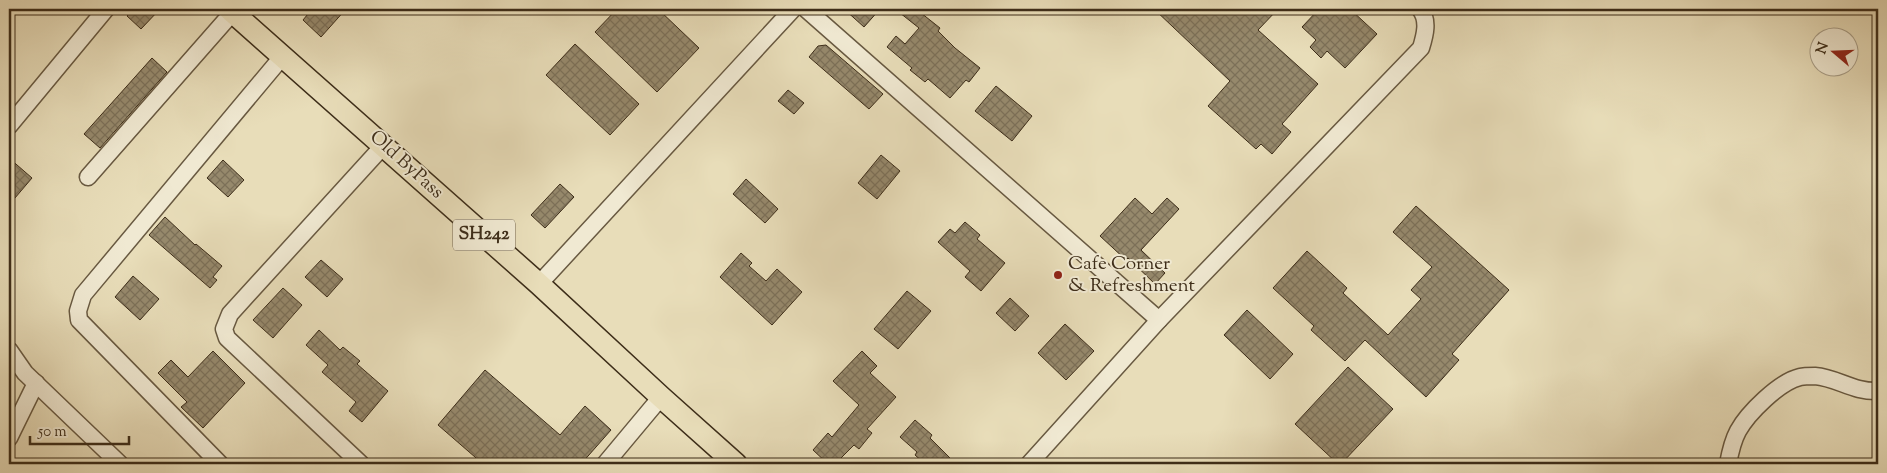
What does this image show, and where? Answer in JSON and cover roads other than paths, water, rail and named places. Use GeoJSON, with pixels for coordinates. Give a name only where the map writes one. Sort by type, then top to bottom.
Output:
{"type":"FeatureCollection","features":[{"type":"Feature","properties":{"kind":"main road","name":"Old ByPass"},"geometry":{"type":"LineString","coordinates":[[231,10],[539,284],[736,464]]}},
{"type":"Feature","properties":{"kind":"street"},"geometry":{"type":"LineString","coordinates":[[9,126],[106,9]]}},
{"type":"Feature","properties":{"kind":"street"},"geometry":{"type":"LineString","coordinates":[[539,284],[794,9]]}},
{"type":"Feature","properties":{"kind":"street"},"geometry":{"type":"LineString","coordinates":[[806,9],[1159,320]]}},
{"type":"Feature","properties":{"kind":"street"},"geometry":{"type":"LineString","coordinates":[[1029,464],[1159,320],[1421,48],[1426,34],[1426,23],[1420,9]]}},
{"type":"Feature","properties":{"kind":"street"},"geometry":{"type":"LineString","coordinates":[[88,178],[231,10]]}},
{"type":"Feature","properties":{"kind":"street"},"geometry":{"type":"LineString","coordinates":[[220,464],[79,320],[78,311],[83,295],[282,57]]}},
{"type":"Feature","properties":{"kind":"street"},"geometry":{"type":"LineString","coordinates":[[360,464],[227,338],[224,329],[230,314],[384,145]]}},
{"type":"Feature","properties":{"kind":"street"},"geometry":{"type":"LineString","coordinates":[[9,350],[26,373],[120,464]]}},
{"type":"Feature","properties":{"kind":"street"},"geometry":{"type":"LineString","coordinates":[[1728,464],[1731,448],[1738,431],[1751,413],[1787,383],[1800,377],[1817,376],[1850,387],[1868,391],[1878,390]]}},
{"type":"Feature","properties":{"kind":"street"},"geometry":{"type":"LineString","coordinates":[[9,438],[36,383]]}},
{"type":"Feature","properties":{"kind":"street"},"geometry":{"type":"LineString","coordinates":[[606,464],[661,397]]}},
{"type":"Feature","properties":{"kind":"place","name":"Cafe Corner & Refreshment"},"geometry":{"type":"Point","coordinates":[1058,275]}}]}
